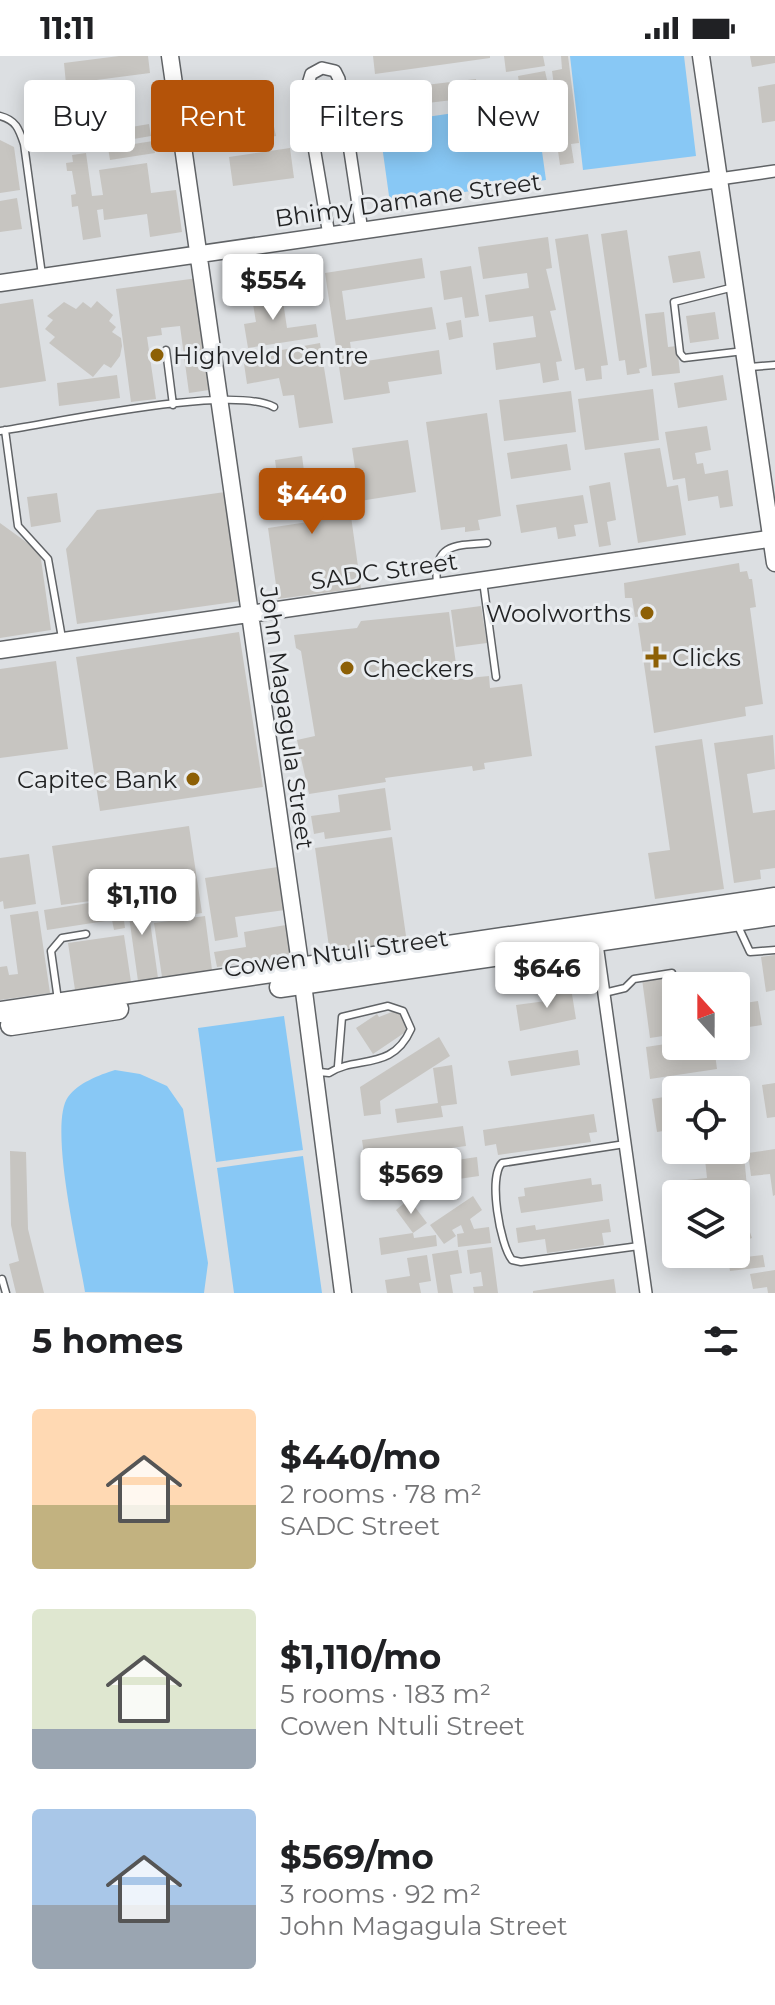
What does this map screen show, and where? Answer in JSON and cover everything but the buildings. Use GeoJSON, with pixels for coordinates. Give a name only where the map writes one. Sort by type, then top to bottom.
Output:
{"type":"FeatureCollection","features":[{"type":"Feature","properties":{"kind":"highway","name":"Cowen Ntuli Street"},"geometry":{"type":"LineString","coordinates":[[596,934],[775,898]]}},
{"type":"Feature","properties":{"kind":"highway","name":"Cowen Ntuli Street"},"geometry":{"type":"LineString","coordinates":[[0,1026],[596,934],[775,915]]}},
{"type":"Feature","properties":{"kind":"highway","name":"Cowen Ntuli Street"},"geometry":{"type":"LineString","coordinates":[[0,1012],[302,977]]}},
{"type":"Feature","properties":{"kind":"main road","name":"John Magagula Street"},"geometry":{"type":"LineString","coordinates":[[170,56],[200,255],[247,614],[302,977],[343,1293]]}},
{"type":"Feature","properties":{"kind":"main road"},"geometry":{"type":"LineString","coordinates":[[701,56],[775,563]]}},
{"type":"Feature","properties":{"kind":"main road","name":"Bhimy Damane Street"},"geometry":{"type":"LineString","coordinates":[[0,283],[719,179]]}},
{"type":"Feature","properties":{"kind":"main road","name":"SADC Street"},"geometry":{"type":"LineString","coordinates":[[0,650],[773,539]]}},
{"type":"Feature","properties":{"kind":"street"},"geometry":{"type":"LineString","coordinates":[[329,235],[305,94],[311,74],[322,68],[335,71],[339,79],[362,231]]}},
{"type":"Feature","properties":{"kind":"street","name":"Bhimy Damane Street"},"geometry":{"type":"LineString","coordinates":[[719,179],[775,171]]}},
{"type":"Feature","properties":{"kind":"street"},"geometry":{"type":"LineString","coordinates":[[596,934],[646,1293]]}},
{"type":"Feature","properties":{"kind":"lane"},"geometry":{"type":"LineString","coordinates":[[0,116],[10,118],[19,128],[24,144],[42,277]]}},
{"type":"Feature","properties":{"kind":"lane"},"geometry":{"type":"LineString","coordinates":[[734,287],[674,302],[678,341],[684,358],[745,359],[775,365]]}},
{"type":"Feature","properties":{"kind":"lane"},"geometry":{"type":"LineString","coordinates":[[166,350],[173,405]]}},
{"type":"Feature","properties":{"kind":"lane"},"geometry":{"type":"LineString","coordinates":[[62,642],[48,559],[18,526],[2,431],[218,401],[255,400],[274,407]]}},
{"type":"Feature","properties":{"kind":"lane"},"geometry":{"type":"LineString","coordinates":[[438,587],[435,563],[438,556],[458,547],[487,543]]}},
{"type":"Feature","properties":{"kind":"lane"},"geometry":{"type":"LineString","coordinates":[[483,581],[496,677]]}},
{"type":"Feature","properties":{"kind":"lane"},"geometry":{"type":"LineString","coordinates":[[736,921],[750,952],[775,950]]}},
{"type":"Feature","properties":{"kind":"lane"},"geometry":{"type":"LineString","coordinates":[[58,1003],[51,951],[62,938],[86,934]]}},
{"type":"Feature","properties":{"kind":"lane"},"geometry":{"type":"LineString","coordinates":[[604,993],[625,988],[634,979],[662,975]]}},
{"type":"Feature","properties":{"kind":"lane"},"geometry":{"type":"LineString","coordinates":[[313,1067],[323,1074],[338,1066],[367,1064],[392,1051],[410,1032],[408,1017],[400,1007],[388,1006],[342,1017],[338,1066]]}},
{"type":"Feature","properties":{"kind":"lane"},"geometry":{"type":"LineString","coordinates":[[626,1144],[513,1160],[496,1169],[494,1178],[503,1243],[512,1260],[521,1262],[639,1246]]}},
{"type":"Feature","properties":{"kind":"lane"},"geometry":{"type":"LineString","coordinates":[[2,1279],[6,1293]]}},
{"type":"Feature","properties":{"kind":"shaded area"},"geometry":{"type":"Polygon","coordinates":[[[570,56],[684,56],[696,156],[583,170],[570,56]]]}},
{"type":"Feature","properties":{"kind":"shaded area"},"geometry":{"type":"Polygon","coordinates":[[[448,114],[448,152],[542,152],[546,180],[390,203],[383,152],[432,152],[432,116],[448,114]]]}},
{"type":"Feature","properties":{"kind":"shaded area"},"geometry":{"type":"Polygon","coordinates":[[[284,1016],[303,1150],[216,1162],[198,1028],[284,1016]]]}},
{"type":"Feature","properties":{"kind":"shaded area"},"geometry":{"type":"Polygon","coordinates":[[[115,1070],[140,1074],[167,1086],[183,1109],[208,1263],[204,1293],[85,1292],[63,1161],[63,1112],[68,1097],[77,1088],[115,1070]]]}},
{"type":"Feature","properties":{"kind":"shaded area"},"geometry":{"type":"Polygon","coordinates":[[[303,1156],[322,1293],[234,1293],[217,1168],[303,1156]]]}},
{"type":"Feature","properties":{"kind":"place","name":"Highveld Centre"},"geometry":{"type":"Point","coordinates":[157,355]}},
{"type":"Feature","properties":{"kind":"place","name":"Woolworths"},"geometry":{"type":"Point","coordinates":[647,613]}},
{"type":"Feature","properties":{"kind":"place","name":"Clicks"},"geometry":{"type":"Point","coordinates":[656,657]}},
{"type":"Feature","properties":{"kind":"place","name":"Checkers"},"geometry":{"type":"Point","coordinates":[347,668]}},
{"type":"Feature","properties":{"kind":"place","name":"Capitec Bank"},"geometry":{"type":"Point","coordinates":[193,779]}}]}
